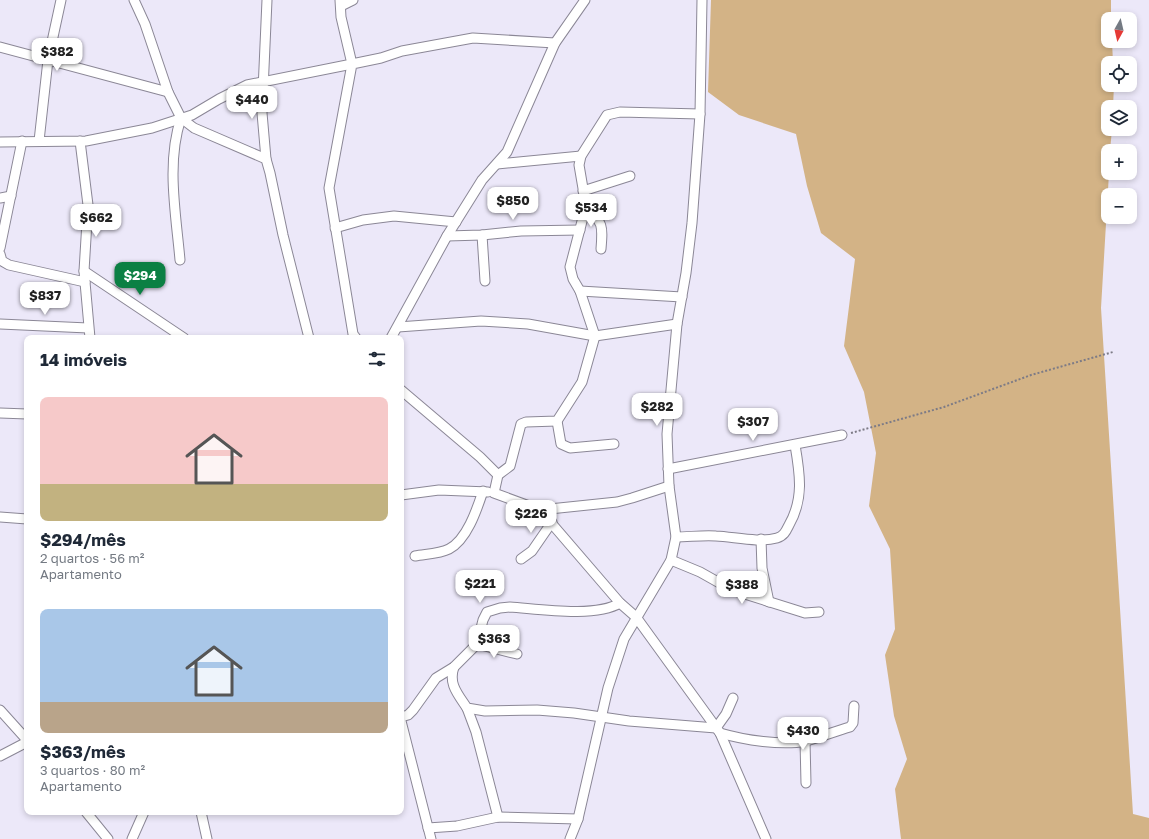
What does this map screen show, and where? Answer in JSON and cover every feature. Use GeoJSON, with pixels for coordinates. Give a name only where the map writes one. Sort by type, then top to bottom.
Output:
{"type":"FeatureCollection","features":[{"type":"Feature","properties":{"kind":"street"},"geometry":{"type":"LineString","coordinates":[[38,141],[48,60],[61,0]]}},
{"type":"Feature","properties":{"kind":"street"},"geometry":{"type":"LineString","coordinates":[[134,0],[145,24],[168,92],[181,118],[194,128],[266,159]]}},
{"type":"Feature","properties":{"kind":"street"},"geometry":{"type":"LineString","coordinates":[[267,0],[265,19],[265,81],[262,113],[266,159],[283,235],[308,335]]}},
{"type":"Feature","properties":{"kind":"street"},"geometry":{"type":"LineString","coordinates":[[353,0],[341,3],[352,64],[329,188],[354,335]]}},
{"type":"Feature","properties":{"kind":"street"},"geometry":{"type":"LineString","coordinates":[[393,335],[447,236],[482,180],[498,164],[507,152],[555,43],[585,0]]}},
{"type":"Feature","properties":{"kind":"street"},"geometry":{"type":"LineString","coordinates":[[570,839],[578,819],[608,688],[624,640],[636,617],[671,560],[676,537],[669,486],[667,434],[677,324],[692,223],[700,114],[702,0]]}},
{"type":"Feature","properties":{"kind":"street"},"geometry":{"type":"LineString","coordinates":[[0,142],[80,141],[152,128],[192,115],[219,99],[248,86],[265,81],[381,58],[402,51],[473,38],[555,43]]}},
{"type":"Feature","properties":{"kind":"street"},"geometry":{"type":"LineString","coordinates":[[0,47],[168,92]]}},
{"type":"Feature","properties":{"kind":"street"},"geometry":{"type":"LineString","coordinates":[[614,444],[564,447],[561,444],[557,421],[582,382],[595,336],[580,291],[573,279],[570,267],[586,206],[579,165],[580,156],[607,115],[620,112],[700,114]]}},
{"type":"Feature","properties":{"kind":"street"},"geometry":{"type":"LineString","coordinates":[[180,260],[174,179],[175,137],[181,118]]}},
{"type":"Feature","properties":{"kind":"street"},"geometry":{"type":"LineString","coordinates":[[0,248],[22,141]]}},
{"type":"Feature","properties":{"kind":"street"},"geometry":{"type":"LineString","coordinates":[[80,141],[88,205],[84,271],[89,335]]}},
{"type":"Feature","properties":{"kind":"street"},"geometry":{"type":"LineString","coordinates":[[498,164],[580,156]]}},
{"type":"Feature","properties":{"kind":"street"},"geometry":{"type":"LineString","coordinates":[[583,191],[630,176]]}},
{"type":"Feature","properties":{"kind":"street"},"geometry":{"type":"LineString","coordinates":[[0,198],[11,196]]}},
{"type":"Feature","properties":{"kind":"street"},"geometry":{"type":"LineString","coordinates":[[586,206],[599,220],[602,226],[601,249]]}},
{"type":"Feature","properties":{"kind":"street"},"geometry":{"type":"LineString","coordinates":[[335,228],[363,220],[394,216],[456,222]]}},
{"type":"Feature","properties":{"kind":"street"},"geometry":{"type":"LineString","coordinates":[[447,236],[482,235],[521,231],[580,230]]}},
{"type":"Feature","properties":{"kind":"street"},"geometry":{"type":"LineString","coordinates":[[482,235],[485,282]]}},
{"type":"Feature","properties":{"kind":"street"},"geometry":{"type":"LineString","coordinates":[[0,254],[2,261],[10,265],[85,282]]}},
{"type":"Feature","properties":{"kind":"street"},"geometry":{"type":"LineString","coordinates":[[84,271],[180,335]]}},
{"type":"Feature","properties":{"kind":"street"},"geometry":{"type":"LineString","coordinates":[[580,291],[682,298]]}},
{"type":"Feature","properties":{"kind":"street"},"geometry":{"type":"LineString","coordinates":[[398,327],[481,320],[528,324],[595,336],[677,324]]}},
{"type":"Feature","properties":{"kind":"street"},"geometry":{"type":"LineString","coordinates":[[0,324],[88,328]]}},
{"type":"Feature","properties":{"kind":"street"},"geometry":{"type":"LineString","coordinates":[[404,393],[480,457],[498,475]]}},
{"type":"Feature","properties":{"kind":"street"},"geometry":{"type":"LineString","coordinates":[[0,413],[24,414]]}},
{"type":"Feature","properties":{"kind":"street"},"geometry":{"type":"LineString","coordinates":[[494,493],[498,475],[510,466],[521,424],[526,422],[557,421]]}},
{"type":"Feature","properties":{"kind":"street"},"geometry":{"type":"LineString","coordinates":[[668,469],[842,435]]}},
{"type":"Feature","properties":{"kind":"street"},"geometry":{"type":"LineString","coordinates":[[676,537],[714,536],[761,539],[777,538],[785,534],[798,507],[800,484],[795,445]]}},
{"type":"Feature","properties":{"kind":"street"},"geometry":{"type":"LineString","coordinates":[[540,510],[617,502],[669,486]]}},
{"type":"Feature","properties":{"kind":"street"},"geometry":{"type":"LineString","coordinates":[[404,495],[439,490],[483,491],[494,493],[540,510],[552,522],[620,603],[636,617],[718,730],[766,839]]}},
{"type":"Feature","properties":{"kind":"street"},"geometry":{"type":"LineString","coordinates":[[415,556],[449,549],[464,534],[474,518],[483,491]]}},
{"type":"Feature","properties":{"kind":"street"},"geometry":{"type":"LineString","coordinates":[[0,517],[24,519]]}},
{"type":"Feature","properties":{"kind":"street"},"geometry":{"type":"LineString","coordinates":[[521,559],[532,551],[552,522]]}},
{"type":"Feature","properties":{"kind":"street"},"geometry":{"type":"LineString","coordinates":[[761,539],[762,568],[769,602]]}},
{"type":"Feature","properties":{"kind":"street"},"geometry":{"type":"LineString","coordinates":[[671,560],[700,572],[732,590],[805,613],[819,612]]}},
{"type":"Feature","properties":{"kind":"street"},"geometry":{"type":"LineString","coordinates":[[404,716],[408,715],[413,710],[436,678],[454,667],[477,644],[483,620],[487,612],[500,608],[576,611],[606,609],[620,603]]}},
{"type":"Feature","properties":{"kind":"street"},"geometry":{"type":"LineString","coordinates":[[477,644],[517,654]]}},
{"type":"Feature","properties":{"kind":"street"},"geometry":{"type":"LineString","coordinates":[[454,667],[451,676],[453,687],[467,708],[476,732],[498,817]]}},
{"type":"Feature","properties":{"kind":"street"},"geometry":{"type":"LineString","coordinates":[[718,730],[733,698]]}},
{"type":"Feature","properties":{"kind":"street"},"geometry":{"type":"LineString","coordinates":[[467,708],[485,711],[544,711],[602,717],[718,730],[732,737],[774,742],[805,741],[850,727],[853,724],[854,706]]}},
{"type":"Feature","properties":{"kind":"street"},"geometry":{"type":"LineString","coordinates":[[0,710],[24,738]]}},
{"type":"Feature","properties":{"kind":"street"},"geometry":{"type":"LineString","coordinates":[[404,733],[431,839]]}},
{"type":"Feature","properties":{"kind":"street"},"geometry":{"type":"LineString","coordinates":[[805,741],[806,783]]}},
{"type":"Feature","properties":{"kind":"street"},"geometry":{"type":"LineString","coordinates":[[0,756],[24,743]]}},
{"type":"Feature","properties":{"kind":"street"},"geometry":{"type":"LineString","coordinates":[[404,760],[410,758]]}},
{"type":"Feature","properties":{"kind":"street"},"geometry":{"type":"LineString","coordinates":[[88,815],[108,839]]}},
{"type":"Feature","properties":{"kind":"street"},"geometry":{"type":"LineString","coordinates":[[132,839],[143,815]]}},
{"type":"Feature","properties":{"kind":"street"},"geometry":{"type":"LineString","coordinates":[[201,815],[207,839]]}},
{"type":"Feature","properties":{"kind":"street"},"geometry":{"type":"LineString","coordinates":[[428,828],[457,826],[498,817],[578,819]]}},
{"type":"Feature","properties":{"kind":"path"},"geometry":{"type":"LineString","coordinates":[[842,435],[944,407],[1031,375],[1113,352]]}},
{"type":"Feature","properties":{"kind":"shaded area"},"geometry":{"type":"Polygon","coordinates":[[[711,0],[1111,0],[1111,12],[1101,12],[1101,48],[1112,48],[1113,56],[1101,56],[1101,92],[1114,92],[1113,100],[1101,100],[1101,136],[1111,136],[1111,144],[1101,144],[1101,180],[1109,180],[1108,188],[1101,188],[1101,224],[1106,224],[1101,308],[1133,814],[1149,818],[1149,839],[901,839],[895,789],[907,759],[894,716],[885,655],[895,629],[890,549],[869,506],[876,453],[864,392],[844,346],[855,259],[821,233],[807,186],[796,134],[739,115],[708,92],[711,0]]]}}]}
